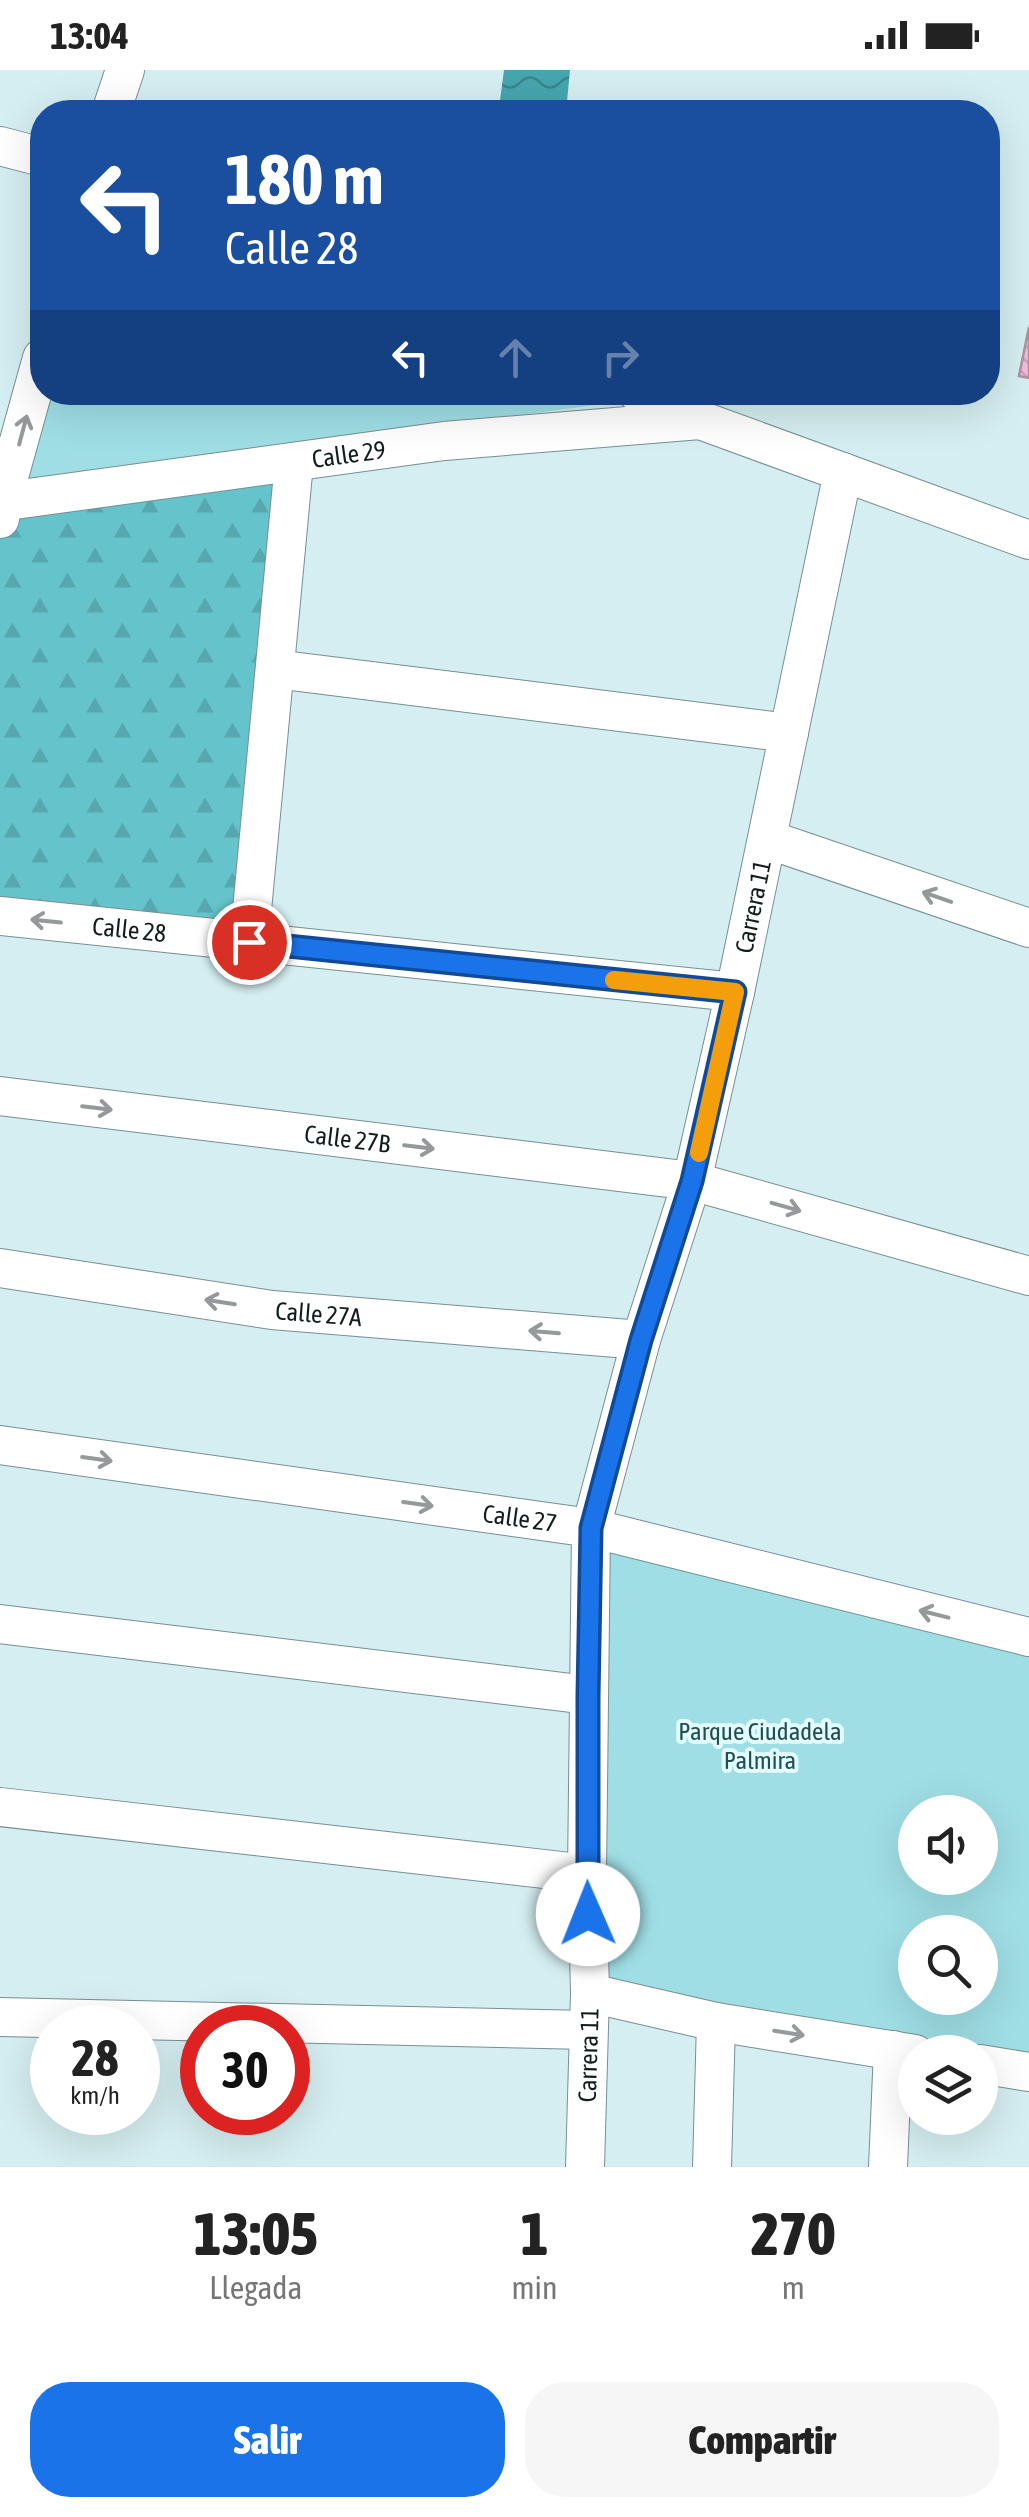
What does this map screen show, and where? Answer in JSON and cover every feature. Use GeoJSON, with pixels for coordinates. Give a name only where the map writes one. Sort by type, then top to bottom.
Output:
{"type":"FeatureCollection","features":[{"type":"Feature","properties":{"kind":"street"},"geometry":{"type":"LineString","coordinates":[[115,100],[125,70]]}},
{"type":"Feature","properties":{"kind":"street"},"geometry":{"type":"LineString","coordinates":[[0,146],[30,155]]}},
{"type":"Feature","properties":{"kind":"street"},"geometry":{"type":"LineString","coordinates":[[1,508],[30,402]]}},
{"type":"Feature","properties":{"kind":"street"},"geometry":{"type":"LineString","coordinates":[[667,405],[1029,540]]}},
{"type":"Feature","properties":{"kind":"street","name":"Calle 29"},"geometry":{"type":"LineString","coordinates":[[1,508],[444,441],[700,420]]}},
{"type":"Feature","properties":{"kind":"street"},"geometry":{"type":"LineString","coordinates":[[249,942],[294,463]]}},
{"type":"Feature","properties":{"kind":"street","name":"Carrera 11"},"geometry":{"type":"LineString","coordinates":[[585,2167],[591,1528],[641,1340],[692,1181],[842,472]]}},
{"type":"Feature","properties":{"kind":"street"},"geometry":{"type":"LineString","coordinates":[[275,669],[789,733]]}},
{"type":"Feature","properties":{"kind":"street"},"geometry":{"type":"LineString","coordinates":[[766,839],[1029,928]]}},
{"type":"Feature","properties":{"kind":"street","name":"Calle 28"},"geometry":{"type":"LineString","coordinates":[[0,916],[735,992]]}},
{"type":"Feature","properties":{"kind":"street","name":"Calle 27B"},"geometry":{"type":"LineString","coordinates":[[0,1096],[692,1181]]}},
{"type":"Feature","properties":{"kind":"street"},"geometry":{"type":"LineString","coordinates":[[692,1181],[1029,1276]]}},
{"type":"Feature","properties":{"kind":"street","name":"Calle 27A"},"geometry":{"type":"LineString","coordinates":[[0,1268],[272,1310],[641,1340]]}},
{"type":"Feature","properties":{"kind":"street","name":"Calle 27"},"geometry":{"type":"LineString","coordinates":[[0,1445],[591,1528],[1029,1638]]}},
{"type":"Feature","properties":{"kind":"street"},"geometry":{"type":"LineString","coordinates":[[0,1624],[588,1696]]}},
{"type":"Feature","properties":{"kind":"street"},"geometry":{"type":"LineString","coordinates":[[0,1807],[587,1874]]}},
{"type":"Feature","properties":{"kind":"street"},"geometry":{"type":"LineString","coordinates":[[0,2017],[589,2012],[716,2022],[898,2051]]}},
{"type":"Feature","properties":{"kind":"street"},"geometry":{"type":"LineString","coordinates":[[712,2167],[716,2022]]}},
{"type":"Feature","properties":{"kind":"street"},"geometry":{"type":"LineString","coordinates":[[998,2067],[1029,2072]]}},
{"type":"Feature","properties":{"kind":"street"},"geometry":{"type":"LineString","coordinates":[[888,2167],[898,2095]]}},
{"type":"Feature","properties":{"kind":"green space"},"geometry":{"type":"Polygon","coordinates":[[[37,405],[597,405],[10,481],[37,405]]]}},
{"type":"Feature","properties":{"kind":"green space"},"geometry":{"type":"Polygon","coordinates":[[[294,463],[249,942],[0,916],[0,519],[294,463]]]}},
{"type":"Feature","properties":{"kind":"green space","name":"Parque Ciudadela Palmira"},"geometry":{"type":"Polygon","coordinates":[[[591,1528],[1029,1637],[1029,2071],[998,2059],[998,2035],[898,2035],[898,2047],[590,1993],[591,1528]]]}},
{"type":"Feature","properties":{"kind":"water"},"geometry":{"type":"Polygon","coordinates":[[[504,70],[570,70],[567,100],[500,100],[504,70]]]}},
{"type":"Feature","properties":{"kind":"building"},"geometry":{"type":"Polygon","coordinates":[[[1029,327],[1029,378],[1019,376],[1029,327]]]}},
{"type":"Feature","properties":{"kind":"slow traffic"},"geometry":{"type":"LineString","coordinates":[[614,980],[735,992],[699,1153]]}},
{"type":"Feature","properties":{"kind":"route"},"geometry":{"type":"LineString","coordinates":[[249,942],[735,992],[692,1181],[641,1340],[591,1528],[588,1914]]}}]}
